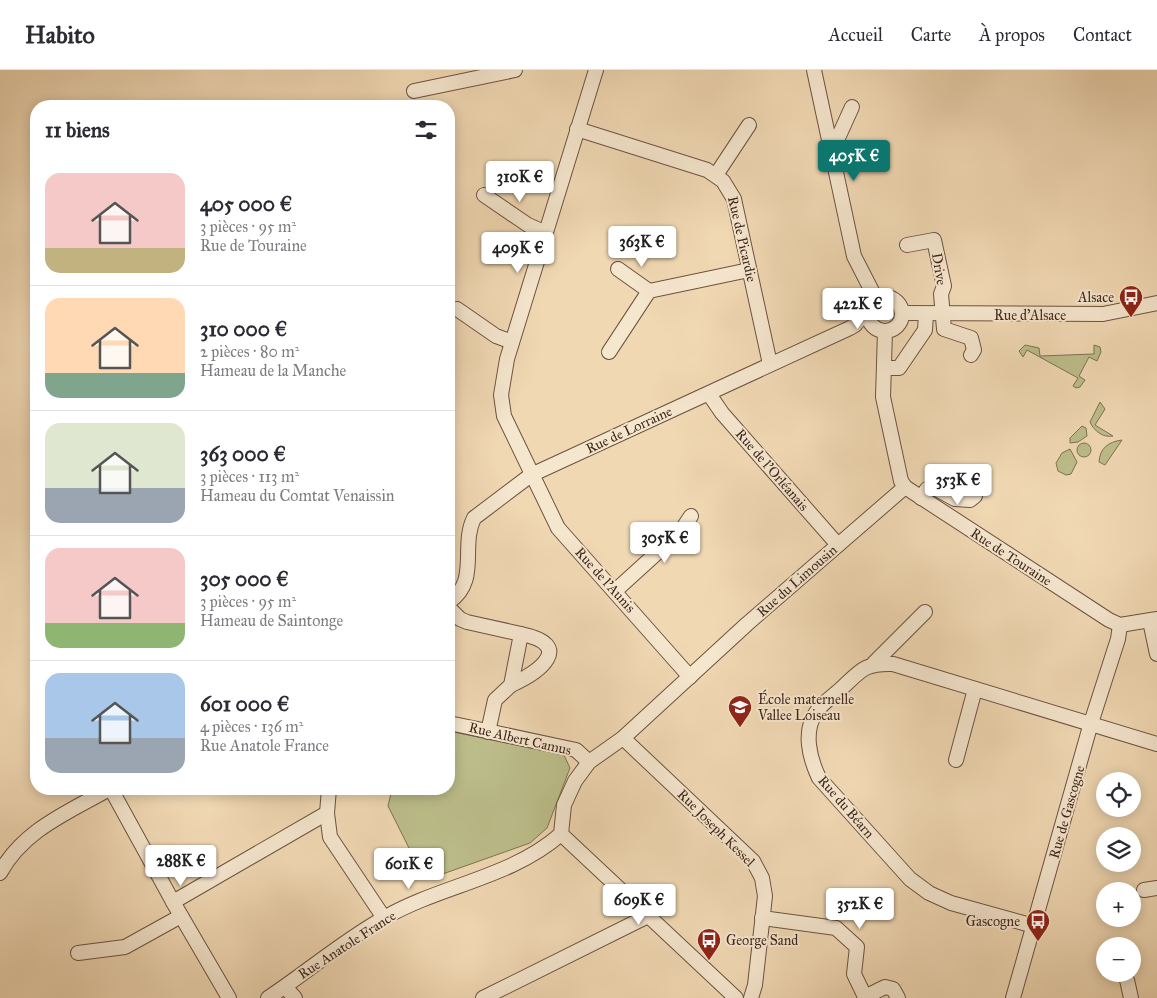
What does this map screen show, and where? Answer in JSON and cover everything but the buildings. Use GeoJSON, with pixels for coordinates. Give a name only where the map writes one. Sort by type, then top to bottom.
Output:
{"type":"FeatureCollection","features":[{"type":"Feature","properties":{"kind":"street"},"geometry":{"type":"LineString","coordinates":[[414,91],[515,70]]}},
{"type":"Feature","properties":{"kind":"street","name":"Rue de l'Aunis"},"geometry":{"type":"LineString","coordinates":[[596,70],[503,373],[502,406],[531,475],[558,528],[690,677]]}},
{"type":"Feature","properties":{"kind":"street"},"geometry":{"type":"LineString","coordinates":[[814,70],[854,256],[872,304],[869,320],[880,330],[884,368],[883,396],[901,481],[905,487]]}},
{"type":"Feature","properties":{"kind":"street"},"geometry":{"type":"LineString","coordinates":[[832,151],[852,107]]}},
{"type":"Feature","properties":{"kind":"street"},"geometry":{"type":"LineString","coordinates":[[716,175],[749,125]]}},
{"type":"Feature","properties":{"kind":"street","name":"Rue de Picardie"},"geometry":{"type":"LineString","coordinates":[[577,129],[697,166],[716,175],[730,189],[734,199],[770,364]]}},
{"type":"Feature","properties":{"kind":"street"},"geometry":{"type":"LineString","coordinates":[[484,195],[528,225],[546,233]]}},
{"type":"Feature","properties":{"kind":"street","name":"Drive"},"geometry":{"type":"LineString","coordinates":[[907,245],[934,240],[944,286],[941,294],[942,314]]}},
{"type":"Feature","properties":{"kind":"street"},"geometry":{"type":"LineString","coordinates":[[618,269],[649,291]]}},
{"type":"Feature","properties":{"kind":"street"},"geometry":{"type":"LineString","coordinates":[[609,352],[649,291],[749,270]]}},
{"type":"Feature","properties":{"kind":"street"},"geometry":{"type":"LineString","coordinates":[[855,325],[880,330],[897,326],[902,313],[899,305],[891,298],[872,304]]}},
{"type":"Feature","properties":{"kind":"street","name":"Rue d'Alsace"},"geometry":{"type":"LineString","coordinates":[[902,313],[1103,314],[1157,303]]}},
{"type":"Feature","properties":{"kind":"street","name":"Rue de Lorraine"},"geometry":{"type":"LineString","coordinates":[[455,598],[466,581],[474,518],[531,475],[855,325],[872,304]]}},
{"type":"Feature","properties":{"kind":"street"},"geometry":{"type":"LineString","coordinates":[[458,309],[496,336],[512,342]]}},
{"type":"Feature","properties":{"kind":"street"},"geometry":{"type":"LineString","coordinates":[[884,368],[899,368],[925,330],[926,314]]}},
{"type":"Feature","properties":{"kind":"street"},"geometry":{"type":"LineString","coordinates":[[942,314],[944,329],[971,338],[974,350],[971,355]]}},
{"type":"Feature","properties":{"kind":"street","name":"Rue de l'Orléanais"},"geometry":{"type":"LineString","coordinates":[[709,394],[722,413],[838,545]]}},
{"type":"Feature","properties":{"kind":"street","name":"Rue de Touraine"},"geometry":{"type":"LineString","coordinates":[[905,487],[1120,625]]}},
{"type":"Feature","properties":{"kind":"street","name":"Rue du Limousin"},"geometry":{"type":"LineString","coordinates":[[690,677],[905,487]]}},
{"type":"Feature","properties":{"kind":"street"},"geometry":{"type":"LineString","coordinates":[[921,498],[927,489],[933,487],[961,501],[970,500],[974,496]]}},
{"type":"Feature","properties":{"kind":"street"},"geometry":{"type":"LineString","coordinates":[[615,591],[681,531],[691,516]]}},
{"type":"Feature","properties":{"kind":"street","name":"Rue du Béarn"},"geometry":{"type":"LineString","coordinates":[[925,612],[874,663],[861,670],[816,712],[808,744],[812,763],[820,778],[910,878],[929,893],[950,903],[1034,926]]}},
{"type":"Feature","properties":{"kind":"street"},"geometry":{"type":"LineString","coordinates":[[455,614],[467,622],[535,637],[549,648],[550,652],[545,664],[529,677],[511,685],[495,700],[488,732]]}},
{"type":"Feature","properties":{"kind":"street"},"geometry":{"type":"LineString","coordinates":[[1120,625],[1153,620],[1157,654]]}},
{"type":"Feature","properties":{"kind":"street","name":"Rue de Gascogne"},"geometry":{"type":"LineString","coordinates":[[1013,998],[1091,723],[1118,639],[1120,625]]}},
{"type":"Feature","properties":{"kind":"street"},"geometry":{"type":"LineString","coordinates":[[511,685],[521,634]]}},
{"type":"Feature","properties":{"kind":"street"},"geometry":{"type":"LineString","coordinates":[[874,663],[893,664],[1157,744]]}},
{"type":"Feature","properties":{"kind":"street"},"geometry":{"type":"LineString","coordinates":[[690,677],[623,738],[589,762],[575,781],[564,805],[561,834],[736,998]]}},
{"type":"Feature","properties":{"kind":"street"},"geometry":{"type":"LineString","coordinates":[[956,760],[975,689]]}},
{"type":"Feature","properties":{"kind":"street","name":"Rue Albert Camus"},"geometry":{"type":"LineString","coordinates":[[455,724],[576,750],[589,762]]}},
{"type":"Feature","properties":{"kind":"street","name":"Rue Joseph Kessel"},"geometry":{"type":"LineString","coordinates":[[623,738],[753,862],[762,878],[765,896],[755,985],[751,998]]}},
{"type":"Feature","properties":{"kind":"street"},"geometry":{"type":"LineString","coordinates":[[0,873],[18,845],[33,833],[100,795]]}},
{"type":"Feature","properties":{"kind":"street"},"geometry":{"type":"LineString","coordinates":[[113,795],[172,902],[229,998]]}},
{"type":"Feature","properties":{"kind":"street"},"geometry":{"type":"LineString","coordinates":[[328,795],[326,813],[330,836],[384,918]]}},
{"type":"Feature","properties":{"kind":"street"},"geometry":{"type":"LineString","coordinates":[[172,902],[326,813]]}},
{"type":"Feature","properties":{"kind":"street","name":"Rue Anatole France"},"geometry":{"type":"LineString","coordinates":[[268,998],[384,918],[436,893],[524,861],[544,849],[561,834]]}},
{"type":"Feature","properties":{"kind":"street"},"geometry":{"type":"LineString","coordinates":[[78,954],[124,947],[181,916]]}},
{"type":"Feature","properties":{"kind":"street"},"geometry":{"type":"LineString","coordinates":[[483,998],[648,916]]}},
{"type":"Feature","properties":{"kind":"street"},"geometry":{"type":"LineString","coordinates":[[762,918],[836,928],[857,947],[854,974],[865,998],[885,986],[893,989],[898,998]]}},
{"type":"Feature","properties":{"kind":"street"},"geometry":{"type":"LineString","coordinates":[[1127,982],[1131,998]]}},
{"type":"Feature","properties":{"kind":"street"},"geometry":{"type":"LineString","coordinates":[[510,985],[517,998]]}},
{"type":"Feature","properties":{"kind":"street"},"geometry":{"type":"LineString","coordinates":[[285,987],[295,998]]}},
{"type":"Feature","properties":{"kind":"green space"},"geometry":{"type":"Polygon","coordinates":[[[1025,345],[1039,348],[1040,356],[1094,354],[1094,345],[1100,347],[1101,352],[1097,361],[1089,357],[1079,376],[1085,380],[1080,387],[1076,388],[1073,386],[1078,378],[1027,350],[1023,357],[1019,351],[1025,345]]]}},
{"type":"Feature","properties":{"kind":"green space"},"geometry":{"type":"Polygon","coordinates":[[[1100,402],[1105,409],[1095,425],[1113,436],[1099,433],[1090,422],[1100,402]]]}},
{"type":"Feature","properties":{"kind":"green space"},"geometry":{"type":"Polygon","coordinates":[[[1082,426],[1086,428],[1087,436],[1078,442],[1070,443],[1070,438],[1082,426]]]}},
{"type":"Feature","properties":{"kind":"green space"},"geometry":{"type":"Polygon","coordinates":[[[1122,440],[1105,465],[1099,462],[1101,453],[1106,446],[1122,440]]]}},
{"type":"Feature","properties":{"kind":"green space"},"geometry":{"type":"Polygon","coordinates":[[[1081,443],[1087,443],[1091,450],[1087,457],[1081,457],[1077,453],[1077,447],[1081,443]]]}},
{"type":"Feature","properties":{"kind":"green space"},"geometry":{"type":"Polygon","coordinates":[[[1070,449],[1077,462],[1071,474],[1066,475],[1058,471],[1056,463],[1062,453],[1070,449]]]}},
{"type":"Feature","properties":{"kind":"green space"},"geometry":{"type":"Polygon","coordinates":[[[455,732],[564,755],[570,768],[547,828],[530,843],[437,876],[429,857],[417,864],[388,806],[391,795],[455,795],[455,732]]]}},
{"type":"Feature","properties":{"kind":"place","name":"Alsace"},"geometry":{"type":"Point","coordinates":[1131,318]}},
{"type":"Feature","properties":{"kind":"place","name":"École maternelle Vallee Loiseau"},"geometry":{"type":"Point","coordinates":[740,728]}},
{"type":"Feature","properties":{"kind":"place","name":"Gascogne"},"geometry":{"type":"Point","coordinates":[1038,942]}},
{"type":"Feature","properties":{"kind":"place","name":"George Sand"},"geometry":{"type":"Point","coordinates":[709,961]}}]}
